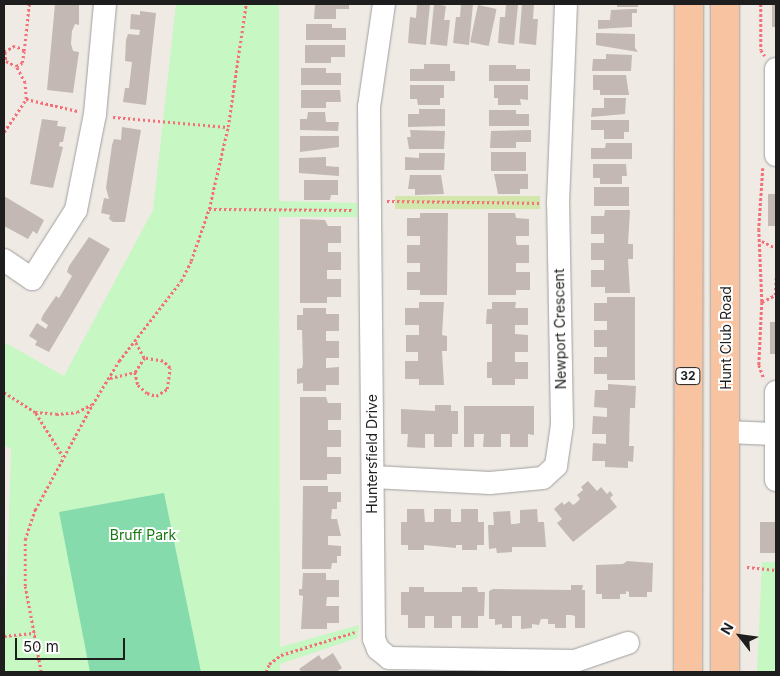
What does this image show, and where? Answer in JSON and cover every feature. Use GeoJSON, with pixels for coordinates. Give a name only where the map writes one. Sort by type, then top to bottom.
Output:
{"type":"FeatureCollection","features":[{"type":"Feature","properties":{"kind":"main road","name":"32"},"geometry":{"type":"LineString","coordinates":[[688,672],[689,4]]}},
{"type":"Feature","properties":{"kind":"main road","name":"Hunt Club Road"},"geometry":{"type":"LineString","coordinates":[[725,4],[725,672]]}},
{"type":"Feature","properties":{"kind":"street"},"geometry":{"type":"LineString","coordinates":[[4,260],[32,279],[76,210],[95,114],[105,4]]}},
{"type":"Feature","properties":{"kind":"street","name":"Huntersfield Drive"},"geometry":{"type":"LineString","coordinates":[[384,4],[369,107],[373,627],[378,650],[389,658],[575,661],[628,643]]}},
{"type":"Feature","properties":{"kind":"street","name":"Newport Crescent"},"geometry":{"type":"LineString","coordinates":[[373,477],[490,483],[544,478],[556,466],[562,426],[558,203],[566,4]]}},
{"type":"Feature","properties":{"kind":"street"},"geometry":{"type":"LineString","coordinates":[[774,65],[776,154]]}},
{"type":"Feature","properties":{"kind":"street"},"geometry":{"type":"LineString","coordinates":[[776,393],[776,480]]}},
{"type":"Feature","properties":{"kind":"street"},"geometry":{"type":"LineString","coordinates":[[726,432],[775,434]]}},
{"type":"Feature","properties":{"kind":"path"},"geometry":{"type":"LineString","coordinates":[[16,66],[22,63],[29,4]]}},
{"type":"Feature","properties":{"kind":"path"},"geometry":{"type":"LineString","coordinates":[[41,672],[25,586],[25,540],[35,510],[92,405],[134,341],[180,281],[191,262],[209,209],[228,127],[246,4]]}},
{"type":"Feature","properties":{"kind":"path"},"geometry":{"type":"LineString","coordinates":[[761,4],[761,50],[774,65]]}},
{"type":"Feature","properties":{"kind":"path"},"geometry":{"type":"LineString","coordinates":[[4,132],[26,99],[25,84],[16,66],[5,62],[5,52],[15,46],[24,51]]}},
{"type":"Feature","properties":{"kind":"path"},"geometry":{"type":"LineString","coordinates":[[26,99],[95,114],[139,121],[228,127]]}},
{"type":"Feature","properties":{"kind":"path"},"geometry":{"type":"LineString","coordinates":[[776,154],[761,172],[762,302],[760,365],[765,382],[776,393]]}},
{"type":"Feature","properties":{"kind":"path"},"geometry":{"type":"LineString","coordinates":[[762,241],[776,248]]}},
{"type":"Feature","properties":{"kind":"path"},"geometry":{"type":"LineString","coordinates":[[762,302],[776,295],[776,276]]}},
{"type":"Feature","properties":{"kind":"path"},"geometry":{"type":"LineString","coordinates":[[134,341],[144,358]]}},
{"type":"Feature","properties":{"kind":"path"},"geometry":{"type":"LineString","coordinates":[[108,379],[135,372],[144,358]]}},
{"type":"Feature","properties":{"kind":"path"},"geometry":{"type":"LineString","coordinates":[[135,372],[138,385],[147,393],[156,396],[167,389],[170,368],[163,361],[144,358]]}},
{"type":"Feature","properties":{"kind":"path"},"geometry":{"type":"LineString","coordinates":[[4,392],[35,412],[63,456]]}},
{"type":"Feature","properties":{"kind":"path"},"geometry":{"type":"LineString","coordinates":[[35,412],[77,412],[92,405]]}},
{"type":"Feature","properties":{"kind":"path"},"geometry":{"type":"LineString","coordinates":[[747,567],[776,570]]}},
{"type":"Feature","properties":{"kind":"path"},"geometry":{"type":"LineString","coordinates":[[266,672],[269,664],[281,655],[373,627]]}},
{"type":"Feature","properties":{"kind":"path"},"geometry":{"type":"LineString","coordinates":[[4,636],[35,633]]}},
{"type":"Feature","properties":{"kind":"green space","name":"Bruff Park"},"geometry":{"type":"Polygon","coordinates":[[[176,4],[279,4],[279,201],[357,203],[357,217],[279,217],[280,647],[359,625],[357,638],[280,664],[280,672],[4,672],[11,449],[4,445],[4,342],[64,376],[153,210],[176,4]]]}},
{"type":"Feature","properties":{"kind":"green space"},"geometry":{"type":"Polygon","coordinates":[[[395,196],[540,196],[540,209],[395,209],[395,196]]]}},
{"type":"Feature","properties":{"kind":"green space"},"geometry":{"type":"Polygon","coordinates":[[[164,493],[201,672],[90,672],[59,512],[164,493]]]}},
{"type":"Feature","properties":{"kind":"green space"},"geometry":{"type":"Polygon","coordinates":[[[762,562],[776,562],[776,672],[757,672],[762,562]]]}},
{"type":"Feature","properties":{"kind":"building"},"geometry":{"type":"Polygon","coordinates":[[[55,4],[79,4],[79,25],[75,24],[72,31],[71,44],[73,51],[79,52],[73,93],[47,90],[55,4]]]}},
{"type":"Feature","properties":{"kind":"building"},"geometry":{"type":"Polygon","coordinates":[[[315,4],[349,4],[349,9],[336,9],[336,19],[314,19],[315,4]]]}},
{"type":"Feature","properties":{"kind":"building"},"geometry":{"type":"Polygon","coordinates":[[[417,4],[430,4],[426,45],[408,43],[410,17],[416,18],[417,4]]]}},
{"type":"Feature","properties":{"kind":"building"},"geometry":{"type":"Polygon","coordinates":[[[434,4],[446,6],[444,20],[450,20],[447,46],[430,44],[434,4]]]}},
{"type":"Feature","properties":{"kind":"building"},"geometry":{"type":"Polygon","coordinates":[[[461,4],[473,4],[469,45],[453,43],[456,17],[460,17],[461,4]]]}},
{"type":"Feature","properties":{"kind":"building"},"geometry":{"type":"Polygon","coordinates":[[[506,4],[518,5],[514,45],[498,43],[500,17],[505,17],[506,4]]]}},
{"type":"Feature","properties":{"kind":"building"},"geometry":{"type":"Polygon","coordinates":[[[522,4],[534,4],[533,19],[538,19],[536,45],[519,43],[522,4]]]}},
{"type":"Feature","properties":{"kind":"building"},"geometry":{"type":"Polygon","coordinates":[[[617,4],[638,4],[638,7],[617,7],[617,4]]]}},
{"type":"Feature","properties":{"kind":"building"},"geometry":{"type":"Polygon","coordinates":[[[772,4],[776,4],[776,27],[772,27],[772,4]]]}},
{"type":"Feature","properties":{"kind":"building"},"geometry":{"type":"Polygon","coordinates":[[[478,5],[497,9],[489,46],[470,42],[478,5]]]}},
{"type":"Feature","properties":{"kind":"building"},"geometry":{"type":"Polygon","coordinates":[[[637,9],[637,13],[632,13],[632,27],[598,29],[598,20],[610,20],[611,10],[637,9]]]}},
{"type":"Feature","properties":{"kind":"building"},"geometry":{"type":"Polygon","coordinates":[[[140,11],[156,13],[146,105],[123,102],[125,88],[129,88],[132,62],[125,61],[126,40],[128,34],[139,35],[140,30],[130,29],[131,14],[140,15],[140,11]]]}},
{"type":"Feature","properties":{"kind":"building"},"geometry":{"type":"Polygon","coordinates":[[[306,24],[332,24],[332,28],[346,28],[346,40],[306,40],[306,24]]]}},
{"type":"Feature","properties":{"kind":"building"},"geometry":{"type":"Polygon","coordinates":[[[596,33],[635,34],[635,48],[638,52],[596,45],[596,33]]]}},
{"type":"Feature","properties":{"kind":"building"},"geometry":{"type":"Polygon","coordinates":[[[305,45],[345,45],[345,57],[331,57],[331,63],[305,63],[305,45]]]}},
{"type":"Feature","properties":{"kind":"building"},"geometry":{"type":"Polygon","coordinates":[[[606,54],[632,55],[631,71],[592,71],[593,59],[606,59],[606,54]]]}},
{"type":"Feature","properties":{"kind":"building"},"geometry":{"type":"Polygon","coordinates":[[[424,64],[450,64],[450,71],[455,71],[455,81],[410,81],[410,69],[424,69],[424,64]]]}},
{"type":"Feature","properties":{"kind":"building"},"geometry":{"type":"Polygon","coordinates":[[[489,65],[516,65],[516,69],[530,69],[530,81],[489,81],[489,65]]]}},
{"type":"Feature","properties":{"kind":"building"},"geometry":{"type":"Polygon","coordinates":[[[301,68],[326,68],[326,73],[341,73],[341,85],[301,85],[301,68]]]}},
{"type":"Feature","properties":{"kind":"building"},"geometry":{"type":"Polygon","coordinates":[[[593,75],[626,75],[629,95],[600,95],[600,90],[593,90],[593,75]]]}},
{"type":"Feature","properties":{"kind":"building"},"geometry":{"type":"Polygon","coordinates":[[[410,85],[444,85],[444,98],[440,98],[440,105],[418,105],[417,99],[410,99],[410,85]]]}},
{"type":"Feature","properties":{"kind":"building"},"geometry":{"type":"Polygon","coordinates":[[[494,85],[528,85],[528,100],[520,99],[521,105],[498,105],[498,98],[494,98],[494,85]]]}},
{"type":"Feature","properties":{"kind":"building"},"geometry":{"type":"Polygon","coordinates":[[[301,90],[340,90],[341,102],[326,102],[326,108],[301,108],[301,90]]]}},
{"type":"Feature","properties":{"kind":"building"},"geometry":{"type":"Polygon","coordinates":[[[604,98],[626,98],[625,114],[591,117],[592,108],[604,108],[604,98]]]}},
{"type":"Feature","properties":{"kind":"building"},"geometry":{"type":"Polygon","coordinates":[[[419,109],[445,109],[445,126],[408,127],[408,114],[419,114],[419,109]]]}},
{"type":"Feature","properties":{"kind":"building"},"geometry":{"type":"Polygon","coordinates":[[[489,110],[516,110],[516,114],[529,114],[529,126],[489,126],[489,110]]]}},
{"type":"Feature","properties":{"kind":"building"},"geometry":{"type":"Polygon","coordinates":[[[308,112],[325,112],[326,122],[339,122],[338,131],[300,130],[300,119],[307,119],[308,112]]]}},
{"type":"Feature","properties":{"kind":"building"},"geometry":{"type":"Polygon","coordinates":[[[42,119],[58,121],[57,126],[66,127],[63,142],[60,142],[59,146],[63,147],[53,188],[30,184],[42,119]]]}},
{"type":"Feature","properties":{"kind":"building"},"geometry":{"type":"Polygon","coordinates":[[[591,120],[629,120],[629,132],[624,132],[624,139],[604,139],[604,130],[591,130],[591,120]]]}},
{"type":"Feature","properties":{"kind":"building"},"geometry":{"type":"Polygon","coordinates":[[[122,127],[141,130],[125,222],[113,222],[109,219],[110,215],[101,213],[104,198],[109,199],[106,188],[112,145],[114,139],[121,140],[122,127]]]}},
{"type":"Feature","properties":{"kind":"building"},"geometry":{"type":"Polygon","coordinates":[[[410,130],[445,131],[444,149],[409,149],[407,137],[411,137],[410,130]]]}},
{"type":"Feature","properties":{"kind":"building"},"geometry":{"type":"Polygon","coordinates":[[[531,130],[531,142],[516,142],[516,148],[490,148],[491,131],[531,130]]]}},
{"type":"Feature","properties":{"kind":"building"},"geometry":{"type":"Polygon","coordinates":[[[300,136],[339,136],[339,147],[300,152],[300,136]]]}},
{"type":"Feature","properties":{"kind":"building"},"geometry":{"type":"Polygon","coordinates":[[[606,143],[632,143],[632,159],[591,159],[591,148],[605,148],[606,143]]]}},
{"type":"Feature","properties":{"kind":"building"},"geometry":{"type":"Polygon","coordinates":[[[491,152],[526,152],[526,171],[491,171],[491,152]]]}},
{"type":"Feature","properties":{"kind":"building"},"geometry":{"type":"Polygon","coordinates":[[[419,153],[445,153],[444,170],[405,170],[405,157],[419,158],[419,153]]]}},
{"type":"Feature","properties":{"kind":"building"},"geometry":{"type":"Polygon","coordinates":[[[326,157],[326,166],[339,167],[339,176],[299,173],[299,158],[326,157]]]}},
{"type":"Feature","properties":{"kind":"building"},"geometry":{"type":"Polygon","coordinates":[[[593,164],[626,164],[627,176],[622,176],[622,184],[600,184],[600,178],[593,178],[593,164]]]}},
{"type":"Feature","properties":{"kind":"building"},"geometry":{"type":"Polygon","coordinates":[[[494,174],[528,174],[528,189],[520,189],[520,194],[498,194],[494,174]]]}},
{"type":"Feature","properties":{"kind":"building"},"geometry":{"type":"Polygon","coordinates":[[[410,175],[441,175],[444,194],[415,195],[415,189],[408,189],[410,175]]]}},
{"type":"Feature","properties":{"kind":"building"},"geometry":{"type":"Polygon","coordinates":[[[304,180],[338,180],[338,195],[331,195],[330,200],[304,200],[304,180]]]}},
{"type":"Feature","properties":{"kind":"building"},"geometry":{"type":"Polygon","coordinates":[[[594,187],[629,187],[629,206],[594,206],[594,187]]]}},
{"type":"Feature","properties":{"kind":"building"},"geometry":{"type":"Polygon","coordinates":[[[768,194],[776,194],[776,226],[768,226],[768,194]]]}},
{"type":"Feature","properties":{"kind":"building"},"geometry":{"type":"Polygon","coordinates":[[[4,196],[44,220],[37,234],[33,231],[28,239],[4,226],[4,196]]]}},
{"type":"Feature","properties":{"kind":"building"},"geometry":{"type":"Polygon","coordinates":[[[605,210],[630,210],[628,244],[633,244],[633,259],[628,259],[630,293],[605,293],[605,287],[591,287],[591,270],[604,270],[604,260],[591,260],[591,243],[604,243],[604,234],[591,234],[591,216],[604,216],[605,210]]]}},
{"type":"Feature","properties":{"kind":"building"},"geometry":{"type":"Polygon","coordinates":[[[420,213],[448,213],[447,295],[420,295],[420,290],[407,290],[407,272],[420,272],[420,263],[407,263],[407,245],[420,245],[420,236],[407,236],[407,218],[420,218],[420,213]]]}},
{"type":"Feature","properties":{"kind":"building"},"geometry":{"type":"Polygon","coordinates":[[[488,213],[515,213],[516,218],[529,219],[529,236],[516,236],[516,241],[517,245],[529,245],[529,263],[516,263],[516,272],[530,272],[530,290],[516,290],[516,295],[488,295],[488,213]]]}},
{"type":"Feature","properties":{"kind":"building"},"geometry":{"type":"Polygon","coordinates":[[[300,219],[325,220],[328,226],[341,226],[341,243],[328,243],[328,252],[341,252],[341,270],[327,270],[327,279],[341,279],[341,297],[327,297],[327,303],[300,303],[300,219]]]}},
{"type":"Feature","properties":{"kind":"building"},"geometry":{"type":"Polygon","coordinates":[[[89,237],[110,249],[49,352],[35,345],[37,341],[29,336],[37,323],[46,329],[48,325],[41,320],[43,315],[56,296],[59,298],[62,293],[72,276],[67,272],[69,266],[89,237]]]}},
{"type":"Feature","properties":{"kind":"building"},"geometry":{"type":"Polygon","coordinates":[[[607,297],[635,297],[635,380],[607,380],[607,374],[594,374],[594,357],[607,357],[607,347],[594,347],[594,330],[607,330],[607,321],[594,321],[594,303],[607,303],[607,297]]]}},
{"type":"Feature","properties":{"kind":"building"},"geometry":{"type":"Polygon","coordinates":[[[419,302],[444,302],[442,335],[447,336],[447,351],[442,351],[444,385],[419,385],[419,379],[405,379],[405,361],[418,361],[418,352],[406,352],[406,335],[419,335],[419,325],[405,325],[405,308],[419,308],[419,302]]]}},
{"type":"Feature","properties":{"kind":"building"},"geometry":{"type":"Polygon","coordinates":[[[492,302],[516,302],[515,308],[528,308],[528,325],[515,325],[515,334],[528,335],[528,352],[515,352],[515,362],[528,362],[528,379],[515,379],[515,385],[492,385],[492,378],[487,378],[487,362],[492,362],[492,324],[486,324],[487,309],[492,309],[492,302]]]}},
{"type":"Feature","properties":{"kind":"building"},"geometry":{"type":"Polygon","coordinates":[[[303,308],[326,308],[326,314],[339,314],[339,331],[326,331],[326,341],[339,341],[339,358],[326,358],[326,368],[339,367],[339,385],[326,385],[326,391],[303,391],[303,383],[297,384],[297,369],[302,368],[303,364],[302,330],[297,330],[297,315],[303,315],[303,308]]]}},
{"type":"Feature","properties":{"kind":"building"},"geometry":{"type":"Polygon","coordinates":[[[770,322],[776,322],[776,354],[770,354],[770,322]]]}},
{"type":"Feature","properties":{"kind":"building"},"geometry":{"type":"Polygon","coordinates":[[[608,384],[636,386],[635,408],[630,408],[629,446],[634,446],[633,462],[628,461],[628,468],[605,467],[605,461],[592,461],[593,443],[606,444],[606,434],[592,434],[593,416],[607,417],[607,408],[594,407],[595,390],[608,390],[608,384]]]}},
{"type":"Feature","properties":{"kind":"building"},"geometry":{"type":"Polygon","coordinates":[[[300,397],[326,397],[328,403],[341,403],[341,420],[328,420],[328,430],[341,430],[341,447],[327,447],[327,457],[341,457],[341,474],[327,474],[327,480],[300,480],[300,397]]]}},
{"type":"Feature","properties":{"kind":"building"},"geometry":{"type":"Polygon","coordinates":[[[435,405],[451,405],[451,411],[458,411],[458,434],[452,434],[452,447],[434,447],[434,434],[425,434],[425,448],[407,447],[408,434],[401,434],[401,409],[435,411],[435,405]]]}},
{"type":"Feature","properties":{"kind":"building"},"geometry":{"type":"Polygon","coordinates":[[[464,406],[534,406],[534,435],[528,434],[528,447],[510,447],[510,434],[501,434],[501,447],[483,447],[484,434],[474,434],[474,447],[464,447],[464,406]]]}},
{"type":"Feature","properties":{"kind":"building"},"geometry":{"type":"Polygon","coordinates":[[[588,481],[597,491],[601,487],[607,494],[610,491],[613,495],[610,498],[617,507],[573,542],[557,523],[562,519],[554,509],[562,502],[564,505],[569,501],[573,505],[576,503],[580,499],[577,495],[583,490],[581,487],[588,481]]]}},
{"type":"Feature","properties":{"kind":"building"},"geometry":{"type":"Polygon","coordinates":[[[303,486],[328,486],[328,492],[341,492],[341,502],[337,502],[337,509],[332,509],[331,519],[337,519],[341,536],[328,536],[328,545],[341,546],[341,556],[337,556],[337,563],[332,563],[331,569],[302,569],[303,486]]]}},
{"type":"Feature","properties":{"kind":"building"},"geometry":{"type":"Polygon","coordinates":[[[407,509],[424,509],[425,522],[434,522],[434,509],[451,509],[451,522],[461,522],[461,509],[478,509],[478,522],[484,522],[484,545],[477,545],[477,550],[462,550],[462,545],[456,545],[456,548],[424,545],[424,550],[408,550],[408,545],[401,545],[401,522],[407,522],[407,509]]]}},
{"type":"Feature","properties":{"kind":"building"},"geometry":{"type":"Polygon","coordinates":[[[537,509],[538,522],[544,522],[546,547],[512,547],[512,552],[497,553],[496,548],[489,549],[488,525],[494,525],[493,512],[510,511],[511,524],[515,524],[520,523],[520,510],[537,509]]]}},
{"type":"Feature","properties":{"kind":"building"},"geometry":{"type":"Polygon","coordinates":[[[760,522],[776,522],[776,553],[760,553],[760,522]]]}},
{"type":"Feature","properties":{"kind":"building"},"geometry":{"type":"Polygon","coordinates":[[[627,561],[653,563],[652,592],[647,592],[647,597],[629,597],[629,592],[626,591],[626,594],[620,594],[620,599],[602,599],[602,594],[596,594],[596,565],[623,564],[627,561]]]}},
{"type":"Feature","properties":{"kind":"building"},"geometry":{"type":"Polygon","coordinates":[[[303,573],[326,573],[326,580],[339,580],[339,597],[327,597],[326,606],[339,606],[339,623],[327,623],[327,629],[301,629],[303,596],[299,595],[299,589],[302,589],[303,573]]]}},
{"type":"Feature","properties":{"kind":"building"},"geometry":{"type":"Polygon","coordinates":[[[571,585],[583,585],[582,590],[585,590],[585,628],[575,628],[575,616],[571,615],[566,615],[566,628],[555,628],[555,624],[548,624],[548,619],[541,619],[539,625],[532,624],[532,628],[521,629],[521,616],[512,616],[512,628],[502,628],[502,624],[495,625],[495,619],[489,619],[489,591],[493,589],[571,590],[571,585]]]}},
{"type":"Feature","properties":{"kind":"building"},"geometry":{"type":"Polygon","coordinates":[[[409,587],[424,587],[424,592],[462,592],[462,587],[477,587],[478,592],[485,592],[484,616],[478,616],[478,628],[461,628],[461,616],[452,616],[452,628],[434,628],[434,616],[425,616],[425,628],[408,628],[408,615],[401,615],[401,592],[409,592],[409,587]]]}},
{"type":"Feature","properties":{"kind":"building"},"geometry":{"type":"Polygon","coordinates":[[[333,653],[342,668],[336,672],[302,672],[299,669],[319,655],[322,660],[333,653]]]}}]}
